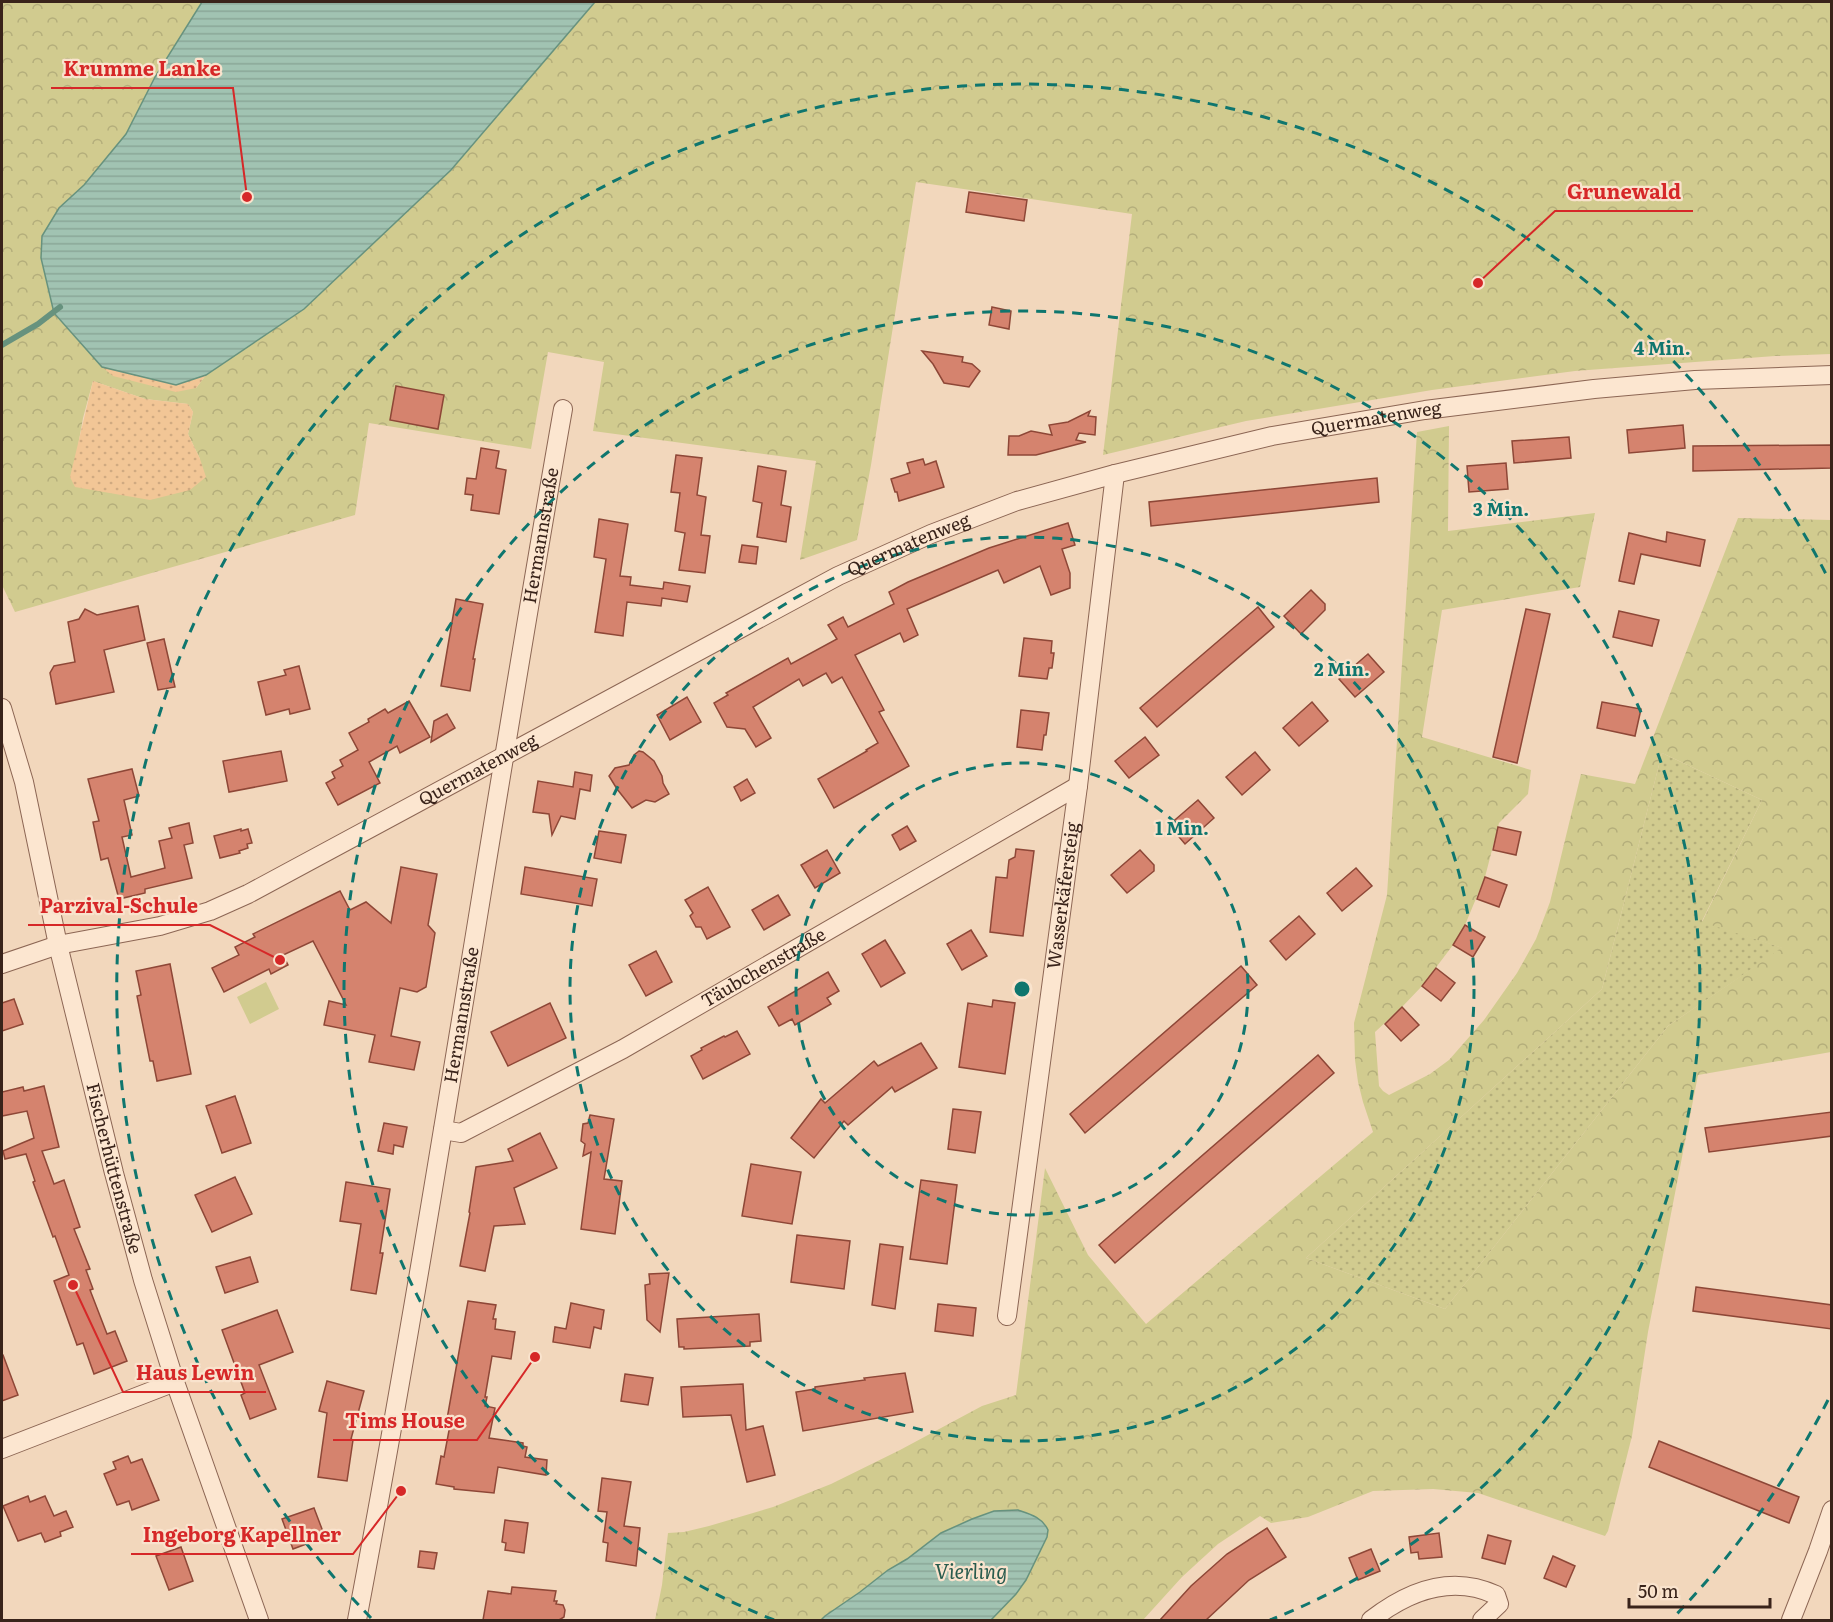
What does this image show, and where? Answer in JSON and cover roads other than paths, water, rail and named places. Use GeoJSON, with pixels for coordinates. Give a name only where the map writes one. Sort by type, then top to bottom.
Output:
{"type":"FeatureCollection","features":[{"type":"Feature","properties":{"kind":"street","name":"Quermatenweg"},"geometry":{"type":"LineString","coordinates":[[2,964],[58,945],[160,926],[210,911],[248,894],[838,576],[931,534],[1017,501],[1115,474],[1272,436],[1425,410],[1594,389],[1684,381],[1832,375]]}},
{"type":"Feature","properties":{"kind":"street","name":"Hermannstraße"},"geometry":{"type":"LineString","coordinates":[[357,1620],[382,1490],[563,409]]}},
{"type":"Feature","properties":{"kind":"street","name":"Wasserkäfersteig"},"geometry":{"type":"LineString","coordinates":[[1007,1316],[1078,786],[1115,474]]}},
{"type":"Feature","properties":{"kind":"street","name":"Fischerhüttenstraße"},"geometry":{"type":"LineString","coordinates":[[2,708],[24,782],[58,945],[140,1269],[175,1382],[259,1620]]}},
{"type":"Feature","properties":{"kind":"street","name":"Täubchenstraße"},"geometry":{"type":"LineString","coordinates":[[443,1130],[461,1133],[623,1049],[1078,786]]}},
{"type":"Feature","properties":{"kind":"street"},"geometry":{"type":"LineString","coordinates":[[2,1449],[175,1382]]}},
{"type":"Feature","properties":{"kind":"street"},"geometry":{"type":"LineString","coordinates":[[1791,1620],[1832,1509]]}},
{"type":"Feature","properties":{"kind":"street"},"geometry":{"type":"LineString","coordinates":[[1371,1620],[1395,1604],[1431,1588],[1461,1586],[1481,1588],[1496,1595],[1499,1604],[1482,1620]]}},
{"type":"Feature","properties":{"kind":"water"},"geometry":{"type":"Polygon","coordinates":[[[202,2],[595,2],[451,170],[304,309],[206,375],[176,385],[102,367],[54,313],[41,258],[42,236],[59,208],[84,185],[126,134],[155,77],[202,2]]]}},
{"type":"Feature","properties":{"kind":"water","name":"Vierling"},"geometry":{"type":"Polygon","coordinates":[[[1018,1510],[1042,1522],[1048,1530],[1047,1537],[1026,1580],[991,1620],[821,1620],[941,1533],[994,1511],[1018,1510]]]}},
{"type":"Feature","properties":{"kind":"waterway"},"geometry":{"type":"LineString","coordinates":[[2,345],[38,324],[60,307]]}},
{"type":"Feature","properties":{"kind":"place","name":"Krumme Lanke"},"geometry":{"type":"Point","coordinates":[247,197]}},
{"type":"Feature","properties":{"kind":"place","name":"Grunewald"},"geometry":{"type":"Point","coordinates":[1478,283]}},
{"type":"Feature","properties":{"kind":"place","name":"Parzival-Schule"},"geometry":{"type":"Point","coordinates":[280,960]}},
{"type":"Feature","properties":{"kind":"place","name":"Haus Lewin"},"geometry":{"type":"Point","coordinates":[73,1285]}},
{"type":"Feature","properties":{"kind":"place","name":"Tims House"},"geometry":{"type":"Point","coordinates":[535,1357]}},
{"type":"Feature","properties":{"kind":"place","name":"Ingeborg Kapellner"},"geometry":{"type":"Point","coordinates":[401,1491]}}]}
